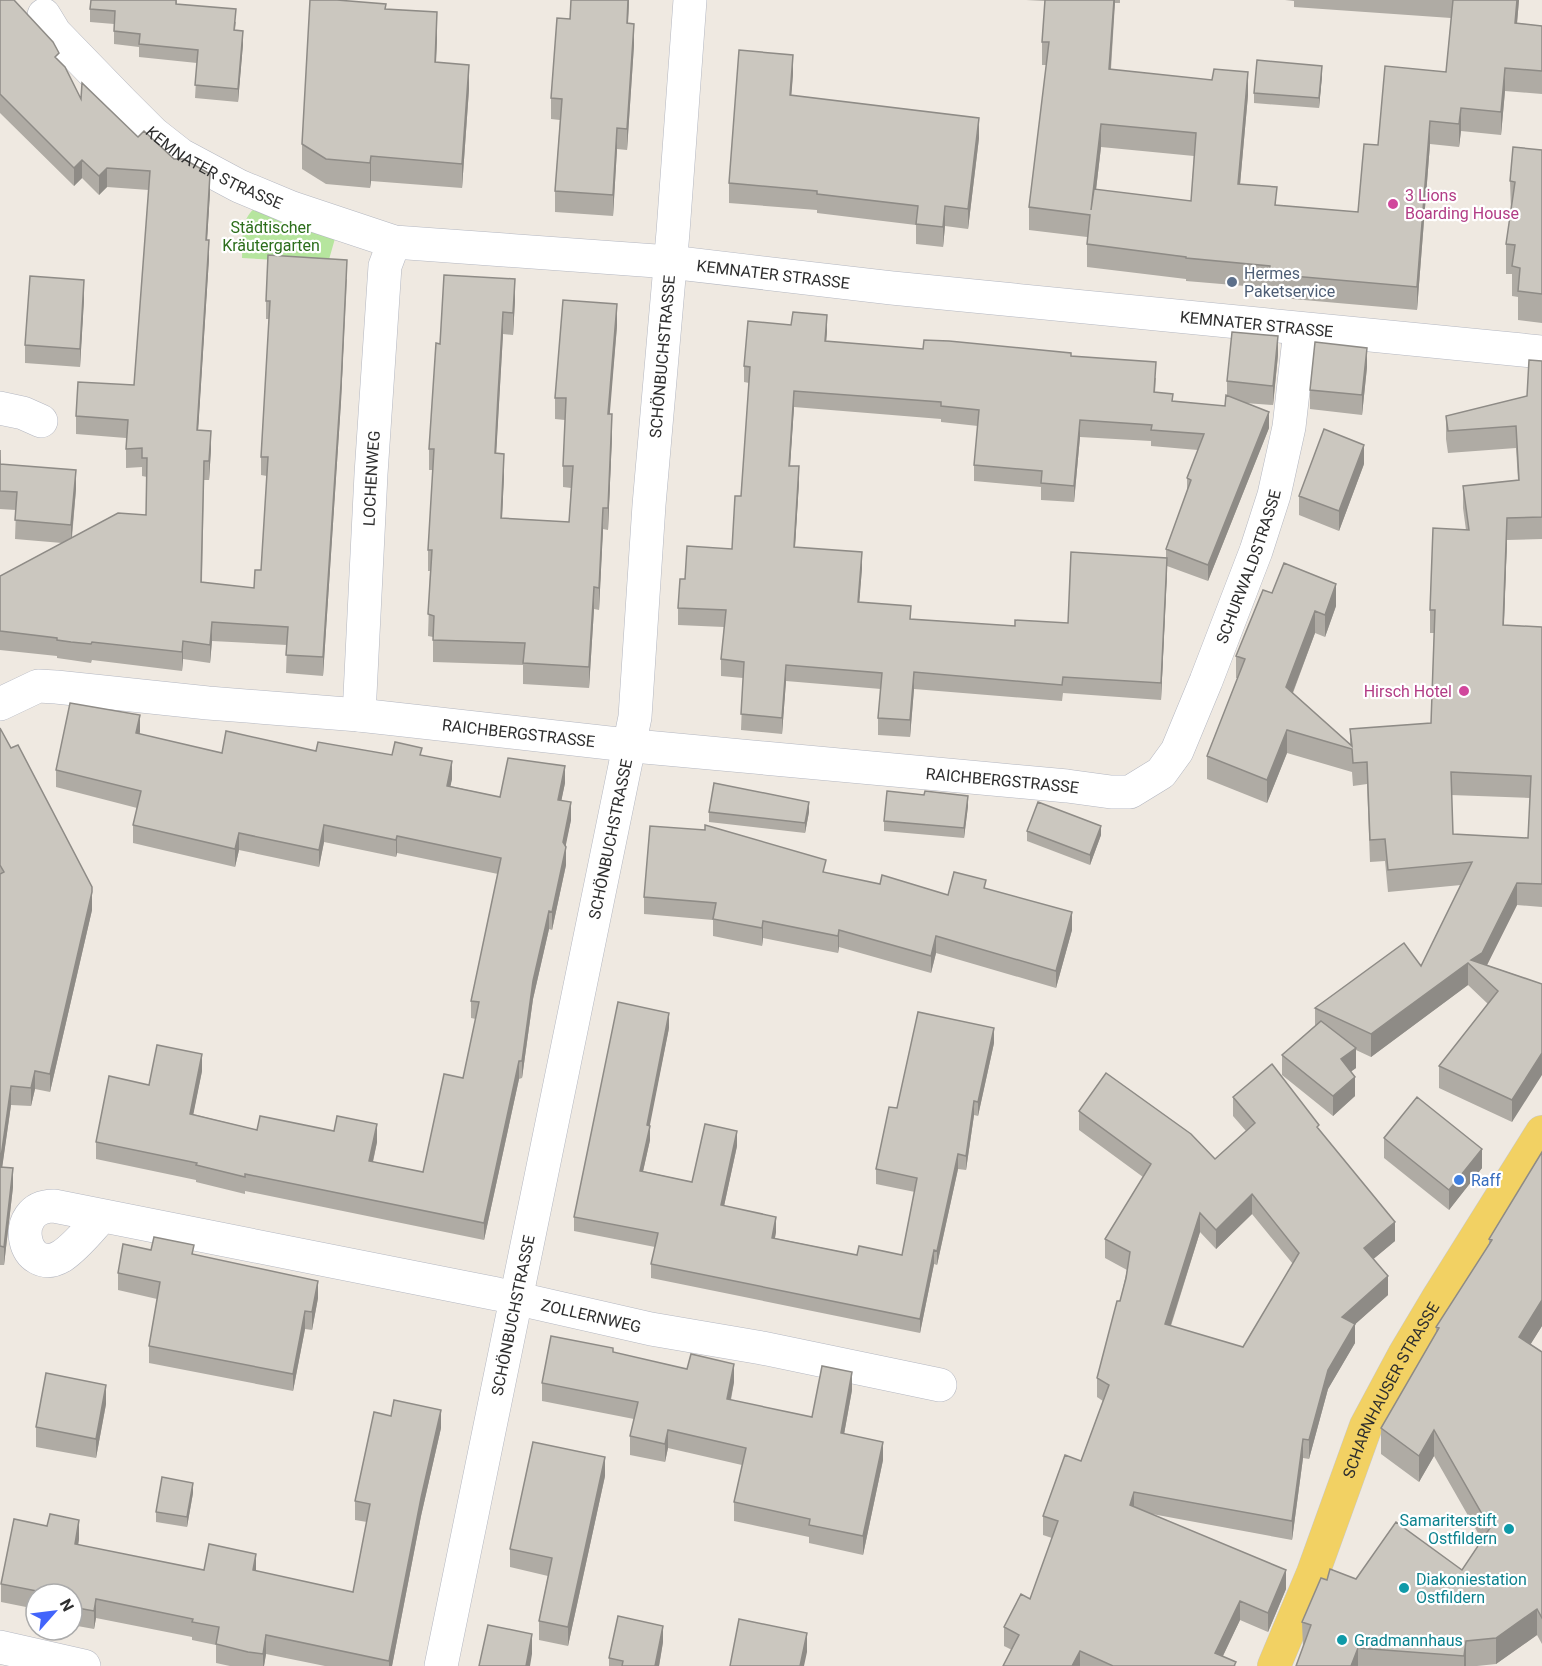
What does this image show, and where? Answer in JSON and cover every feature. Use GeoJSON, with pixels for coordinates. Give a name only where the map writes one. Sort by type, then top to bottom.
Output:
{"type":"FeatureCollection","features":[{"type":"Feature","properties":{"kind":"main road","name":"SCHARNHAUSER STRASSE"},"geometry":{"type":"LineString","coordinates":[[1274,1666],[1313,1573],[1366,1426],[1438,1298],[1542,1132]]}},
{"type":"Feature","properties":{"kind":"street","name":"SCHÖNBUCHSTRASSE"},"geometry":{"type":"LineString","coordinates":[[441,1666],[635,717],[649,505],[690,0]]}},
{"type":"Feature","properties":{"kind":"street","name":"KEMNATER STRASSE"},"geometry":{"type":"LineString","coordinates":[[44,15],[55,33],[153,133],[180,155],[239,186],[292,208],[394,242],[670,262],[790,277],[1300,330],[1542,352]]}},
{"type":"Feature","properties":{"kind":"street","name":"LOCHENWEG"},"geometry":{"type":"LineString","coordinates":[[359,715],[371,474],[385,266],[394,242]]}},
{"type":"Feature","properties":{"kind":"street","name":"SCHURWALDSTRASSE"},"geometry":{"type":"LineString","coordinates":[[1146,784],[1161,773],[1177,751],[1256,551],[1283,458],[1289,427],[1300,330]]}},
{"type":"Feature","properties":{"kind":"street"},"geometry":{"type":"LineString","coordinates":[[0,408],[23,413],[41,421]]}},
{"type":"Feature","properties":{"kind":"street","name":"RAICHBERGSTRASSE"},"geometry":{"type":"LineString","coordinates":[[0,704],[38,686],[56,687],[208,703],[359,715],[485,731],[1111,792],[1130,792],[1146,784]]}},
{"type":"Feature","properties":{"kind":"street","name":"ZOLLERNWEG"},"geometry":{"type":"LineString","coordinates":[[102,1216],[516,1299],[651,1329],[762,1348],[940,1385]]}},
{"type":"Feature","properties":{"kind":"street"},"geometry":{"type":"LineString","coordinates":[[0,1647],[84,1666]]}},
{"type":"Feature","properties":{"kind":"green space","name":"Städtischer Kräutergarten"},"geometry":{"type":"Polygon","coordinates":[[[254,209],[336,235],[328,263],[242,258],[244,225],[254,209]]]}},
{"type":"Feature","properties":{"kind":"building"},"geometry":{"type":"Polygon","coordinates":[[[0,0],[14,0],[53,42],[59,53],[55,57],[65,67],[81,99],[82,83],[138,137],[144,131],[174,159],[184,159],[210,174],[206,240],[209,240],[197,430],[211,431],[209,461],[204,461],[201,582],[254,588],[255,570],[261,570],[268,457],[261,457],[270,301],[266,301],[268,255],[347,260],[323,657],[286,655],[288,627],[212,622],[210,645],[183,641],[182,652],[92,642],[91,644],[71,642],[57,640],[57,638],[0,631],[0,576],[118,513],[146,515],[147,458],[142,458],[142,448],[126,449],[128,420],[76,416],[78,382],[134,385],[150,171],[107,168],[99,176],[82,160],[74,168],[0,94],[0,0]]]}},
{"type":"Feature","properties":{"kind":"building"},"geometry":{"type":"Polygon","coordinates":[[[91,0],[176,0],[176,4],[236,9],[234,30],[243,31],[238,89],[195,85],[198,50],[139,44],[140,34],[114,31],[115,11],[90,9],[91,0]]]}},
{"type":"Feature","properties":{"kind":"building"},"geometry":{"type":"Polygon","coordinates":[[[310,0],[386,4],[385,9],[437,12],[435,62],[469,65],[462,164],[371,156],[370,163],[326,159],[302,144],[310,0]]]}},
{"type":"Feature","properties":{"kind":"building"},"geometry":{"type":"Polygon","coordinates":[[[571,0],[628,0],[627,23],[634,24],[627,129],[617,128],[613,195],[555,191],[562,99],[551,98],[557,18],[570,19],[571,0]]]}},
{"type":"Feature","properties":{"kind":"building"},"geometry":{"type":"Polygon","coordinates":[[[1045,0],[1114,0],[1109,69],[1212,80],[1214,69],[1248,72],[1238,184],[1277,187],[1275,205],[1358,212],[1364,144],[1378,145],[1385,66],[1446,72],[1453,0],[1517,0],[1515,23],[1542,26],[1542,71],[1505,68],[1501,112],[1461,108],[1459,124],[1430,121],[1417,287],[1269,274],[1270,266],[1186,258],[1087,244],[1090,215],[1029,207],[1049,42],[1042,42],[1045,0]],[[1101,124],[1091,210],[1094,189],[1191,201],[1196,133],[1101,124]]]}},
{"type":"Feature","properties":{"kind":"building"},"geometry":{"type":"Polygon","coordinates":[[[739,50],[793,55],[790,95],[979,118],[968,209],[945,206],[943,227],[916,224],[918,206],[817,194],[817,191],[729,183],[739,50]]]}},
{"type":"Feature","properties":{"kind":"building"},"geometry":{"type":"Polygon","coordinates":[[[1257,60],[1322,66],[1319,98],[1254,93],[1257,60]]]}},
{"type":"Feature","properties":{"kind":"building"},"geometry":{"type":"Polygon","coordinates":[[[1513,147],[1542,150],[1542,294],[1518,291],[1520,268],[1512,266],[1515,245],[1506,244],[1515,182],[1510,181],[1513,147]]]}},
{"type":"Feature","properties":{"kind":"building"},"geometry":{"type":"Polygon","coordinates":[[[444,275],[515,279],[513,313],[503,312],[498,395],[495,453],[504,454],[501,518],[569,522],[573,466],[563,466],[566,398],[555,398],[563,300],[617,304],[608,414],[612,414],[608,508],[603,508],[599,588],[594,587],[589,667],[523,663],[525,643],[433,640],[434,616],[428,614],[432,550],[428,550],[434,449],[429,449],[436,343],[440,344],[444,275]]]}},
{"type":"Feature","properties":{"kind":"building"},"geometry":{"type":"Polygon","coordinates":[[[30,276],[84,280],[80,349],[25,345],[30,276]]]}},
{"type":"Feature","properties":{"kind":"building"},"geometry":{"type":"Polygon","coordinates":[[[793,312],[827,315],[825,341],[923,349],[924,340],[949,341],[1071,353],[1071,356],[1156,362],[1154,392],[1173,394],[1172,401],[1225,406],[1226,395],[1269,412],[1208,565],[1166,549],[1191,480],[1187,478],[1204,434],[1151,430],[1152,425],[1080,420],[1074,486],[1041,483],[1042,471],[974,465],[979,410],[941,406],[941,402],[794,391],[789,466],[799,466],[794,547],[862,552],[858,602],[911,606],[910,619],[1015,626],[1015,620],[1068,623],[1071,552],[1167,558],[1161,683],[1063,677],[1062,685],[914,672],[910,720],[878,718],[882,673],[786,665],[782,718],[741,714],[744,662],[721,659],[726,610],[678,608],[680,579],[685,579],[687,546],[732,549],[735,496],[741,496],[750,367],[744,366],[748,321],[791,325],[793,312]]]}},
{"type":"Feature","properties":{"kind":"building"},"geometry":{"type":"Polygon","coordinates":[[[1232,332],[1278,336],[1273,386],[1227,381],[1232,332]]]}},
{"type":"Feature","properties":{"kind":"building"},"geometry":{"type":"Polygon","coordinates":[[[1315,342],[1367,348],[1362,395],[1310,390],[1315,342]]]}},
{"type":"Feature","properties":{"kind":"building"},"geometry":{"type":"Polygon","coordinates":[[[1529,360],[1542,361],[1542,517],[1507,518],[1503,625],[1542,627],[1542,884],[1517,883],[1482,953],[1471,960],[1542,984],[1542,1053],[1512,1100],[1439,1066],[1498,991],[1468,963],[1371,1034],[1315,1008],[1404,943],[1421,966],[1472,862],[1388,870],[1385,839],[1370,840],[1367,762],[1353,763],[1352,749],[1287,730],[1267,780],[1207,756],[1245,659],[1236,656],[1263,590],[1272,593],[1284,563],[1336,584],[1325,615],[1315,611],[1286,687],[1352,746],[1350,729],[1431,723],[1435,610],[1430,610],[1433,528],[1469,530],[1463,486],[1519,480],[1516,426],[1448,431],[1446,416],[1527,396],[1529,360]],[[1451,772],[1453,834],[1528,838],[1531,776],[1451,772]]]}},
{"type":"Feature","properties":{"kind":"building"},"geometry":{"type":"Polygon","coordinates":[[[1324,429],[1364,445],[1339,511],[1299,496],[1324,429]]]}},
{"type":"Feature","properties":{"kind":"building"},"geometry":{"type":"Polygon","coordinates":[[[0,464],[76,470],[71,525],[15,520],[17,492],[0,491],[0,464]]]}},
{"type":"Feature","properties":{"kind":"building"},"geometry":{"type":"Polygon","coordinates":[[[70,703],[140,715],[136,733],[222,753],[226,731],[316,751],[318,742],[392,755],[395,742],[422,748],[420,755],[452,761],[447,786],[500,797],[508,758],[565,766],[558,800],[571,802],[563,842],[566,847],[552,912],[549,911],[533,981],[522,1061],[519,1061],[484,1223],[245,1174],[245,1177],[196,1165],[197,1163],[96,1142],[109,1076],[149,1085],[157,1045],[202,1054],[190,1114],[257,1130],[260,1116],[334,1131],[337,1116],[377,1124],[369,1161],[423,1172],[444,1074],[463,1078],[479,1002],[471,1001],[501,858],[397,836],[396,840],[324,825],[319,850],[239,833],[235,849],[133,825],[141,791],[56,770],[70,703]]]}},
{"type":"Feature","properties":{"kind":"building"},"geometry":{"type":"Polygon","coordinates":[[[0,728],[11,748],[18,745],[92,887],[92,892],[50,1074],[35,1071],[31,1088],[11,1086],[0,1164],[0,874],[4,872],[0,865],[0,728]]]}},
{"type":"Feature","properties":{"kind":"building"},"geometry":{"type":"Polygon","coordinates":[[[714,783],[809,802],[805,823],[709,812],[714,783]]]}},
{"type":"Feature","properties":{"kind":"building"},"geometry":{"type":"Polygon","coordinates":[[[887,791],[924,795],[925,791],[968,796],[964,828],[884,821],[887,791]]]}},
{"type":"Feature","properties":{"kind":"building"},"geometry":{"type":"Polygon","coordinates":[[[1038,802],[1101,826],[1090,855],[1027,831],[1038,802]]]}},
{"type":"Feature","properties":{"kind":"building"},"geometry":{"type":"Polygon","coordinates":[[[705,825],[826,860],[823,872],[880,884],[882,875],[948,895],[954,872],[986,880],[984,888],[1072,912],[1056,971],[936,936],[931,956],[839,930],[838,936],[763,921],[762,928],[713,919],[716,903],[644,897],[650,826],[705,830],[705,825]]]}},
{"type":"Feature","properties":{"kind":"building"},"geometry":{"type":"Polygon","coordinates":[[[618,1002],[669,1013],[640,1171],[692,1182],[705,1124],[737,1131],[721,1205],[776,1217],[772,1238],[857,1255],[859,1246],[902,1255],[917,1178],[876,1169],[889,1107],[897,1108],[918,1012],[994,1028],[978,1102],[974,1101],[966,1156],[958,1154],[937,1251],[934,1250],[920,1319],[651,1264],[658,1233],[574,1217],[618,1002]]]}},
{"type":"Feature","properties":{"kind":"building"},"geometry":{"type":"Polygon","coordinates":[[[1321,1021],[1356,1048],[1341,1059],[1355,1077],[1333,1096],[1282,1055],[1321,1021]]]}},
{"type":"Feature","properties":{"kind":"building"},"geometry":{"type":"Polygon","coordinates":[[[1272,1064],[1319,1125],[1317,1127],[1395,1222],[1364,1248],[1388,1276],[1342,1317],[1355,1324],[1328,1370],[1309,1440],[1303,1439],[1292,1521],[1134,1492],[1130,1505],[1286,1570],[1268,1613],[1240,1601],[1215,1653],[1236,1662],[1234,1666],[1113,1666],[1080,1651],[1072,1666],[1003,1666],[1019,1635],[1004,1627],[1021,1594],[1030,1599],[1058,1521],[1043,1516],[1065,1455],[1081,1461],[1109,1385],[1097,1378],[1117,1301],[1120,1301],[1130,1252],[1105,1239],[1151,1164],[1079,1111],[1106,1073],[1191,1134],[1215,1159],[1255,1123],[1233,1097],[1272,1064]],[[1252,1194],[1216,1230],[1200,1213],[1165,1324],[1243,1347],[1299,1253],[1252,1194]]]}},
{"type":"Feature","properties":{"kind":"building"},"geometry":{"type":"Polygon","coordinates":[[[1417,1097],[1482,1149],[1449,1190],[1384,1138],[1417,1097]]]}},
{"type":"Feature","properties":{"kind":"building"},"geometry":{"type":"Polygon","coordinates":[[[1542,1152],[1542,1300],[1519,1337],[1542,1352],[1542,1618],[1537,1609],[1496,1638],[1466,1641],[1464,1656],[1358,1648],[1351,1666],[1296,1666],[1311,1625],[1302,1622],[1321,1578],[1327,1580],[1330,1569],[1356,1579],[1396,1522],[1462,1570],[1490,1528],[1434,1430],[1419,1456],[1381,1428],[1439,1328],[1436,1327],[1492,1240],[1489,1239],[1542,1152]]]}},
{"type":"Feature","properties":{"kind":"building"},"geometry":{"type":"Polygon","coordinates":[[[0,1167],[13,1168],[4,1247],[0,1246],[0,1167]]]}},
{"type":"Feature","properties":{"kind":"building"},"geometry":{"type":"Polygon","coordinates":[[[154,1237],[194,1245],[192,1254],[318,1281],[312,1312],[305,1311],[293,1374],[149,1346],[160,1282],[118,1273],[123,1244],[151,1250],[154,1237]]]}},
{"type":"Feature","properties":{"kind":"building"},"geometry":{"type":"Polygon","coordinates":[[[551,1336],[613,1348],[613,1352],[687,1369],[691,1354],[734,1364],[727,1399],[812,1417],[822,1366],[852,1372],[841,1433],[883,1442],[863,1536],[809,1525],[810,1519],[734,1502],[746,1448],[668,1430],[665,1444],[630,1436],[638,1402],[542,1383],[551,1336]]]}},
{"type":"Feature","properties":{"kind":"building"},"geometry":{"type":"Polygon","coordinates":[[[46,1373],[106,1385],[96,1439],[36,1427],[46,1373]]]}},
{"type":"Feature","properties":{"kind":"building"},"geometry":{"type":"Polygon","coordinates":[[[394,1400],[441,1410],[389,1661],[266,1635],[263,1654],[248,1652],[216,1644],[219,1627],[192,1622],[193,1619],[96,1599],[94,1611],[84,1609],[84,1582],[24,1582],[24,1589],[1,1584],[14,1519],[47,1526],[50,1514],[79,1520],[75,1544],[204,1570],[209,1544],[256,1554],[253,1570],[353,1592],[370,1504],[355,1501],[374,1412],[391,1416],[394,1400]]]}},
{"type":"Feature","properties":{"kind":"building"},"geometry":{"type":"Polygon","coordinates":[[[533,1442],[605,1457],[568,1627],[539,1621],[552,1558],[510,1549],[533,1442]]]}},
{"type":"Feature","properties":{"kind":"building"},"geometry":{"type":"Polygon","coordinates":[[[162,1477],[193,1483],[187,1517],[156,1512],[162,1477]]]}},
{"type":"Feature","properties":{"kind":"building"},"geometry":{"type":"Polygon","coordinates":[[[618,1616],[663,1626],[655,1666],[622,1666],[623,1661],[609,1658],[618,1616]]]}},
{"type":"Feature","properties":{"kind":"building"},"geometry":{"type":"Polygon","coordinates":[[[739,1619],[807,1633],[800,1666],[730,1666],[739,1619]]]}},
{"type":"Feature","properties":{"kind":"building"},"geometry":{"type":"Polygon","coordinates":[[[488,1625],[532,1634],[526,1666],[479,1666],[488,1625]]]}},
{"type":"Feature","properties":{"kind":"place","name":"3 Lions Boarding House"},"geometry":{"type":"Point","coordinates":[1393,204]}},
{"type":"Feature","properties":{"kind":"place","name":"Hermes Paketservice"},"geometry":{"type":"Point","coordinates":[1232,282]}},
{"type":"Feature","properties":{"kind":"place","name":"Hirsch Hotel"},"geometry":{"type":"Point","coordinates":[1464,691]}},
{"type":"Feature","properties":{"kind":"place","name":"Raff"},"geometry":{"type":"Point","coordinates":[1459,1180]}},
{"type":"Feature","properties":{"kind":"place","name":"Samariterstift Ostfildern"},"geometry":{"type":"Point","coordinates":[1509,1529]}},
{"type":"Feature","properties":{"kind":"place","name":"Diakoniestation Ostfildern"},"geometry":{"type":"Point","coordinates":[1404,1588]}},
{"type":"Feature","properties":{"kind":"place","name":"Gradmannhaus"},"geometry":{"type":"Point","coordinates":[1342,1640]}}]}
